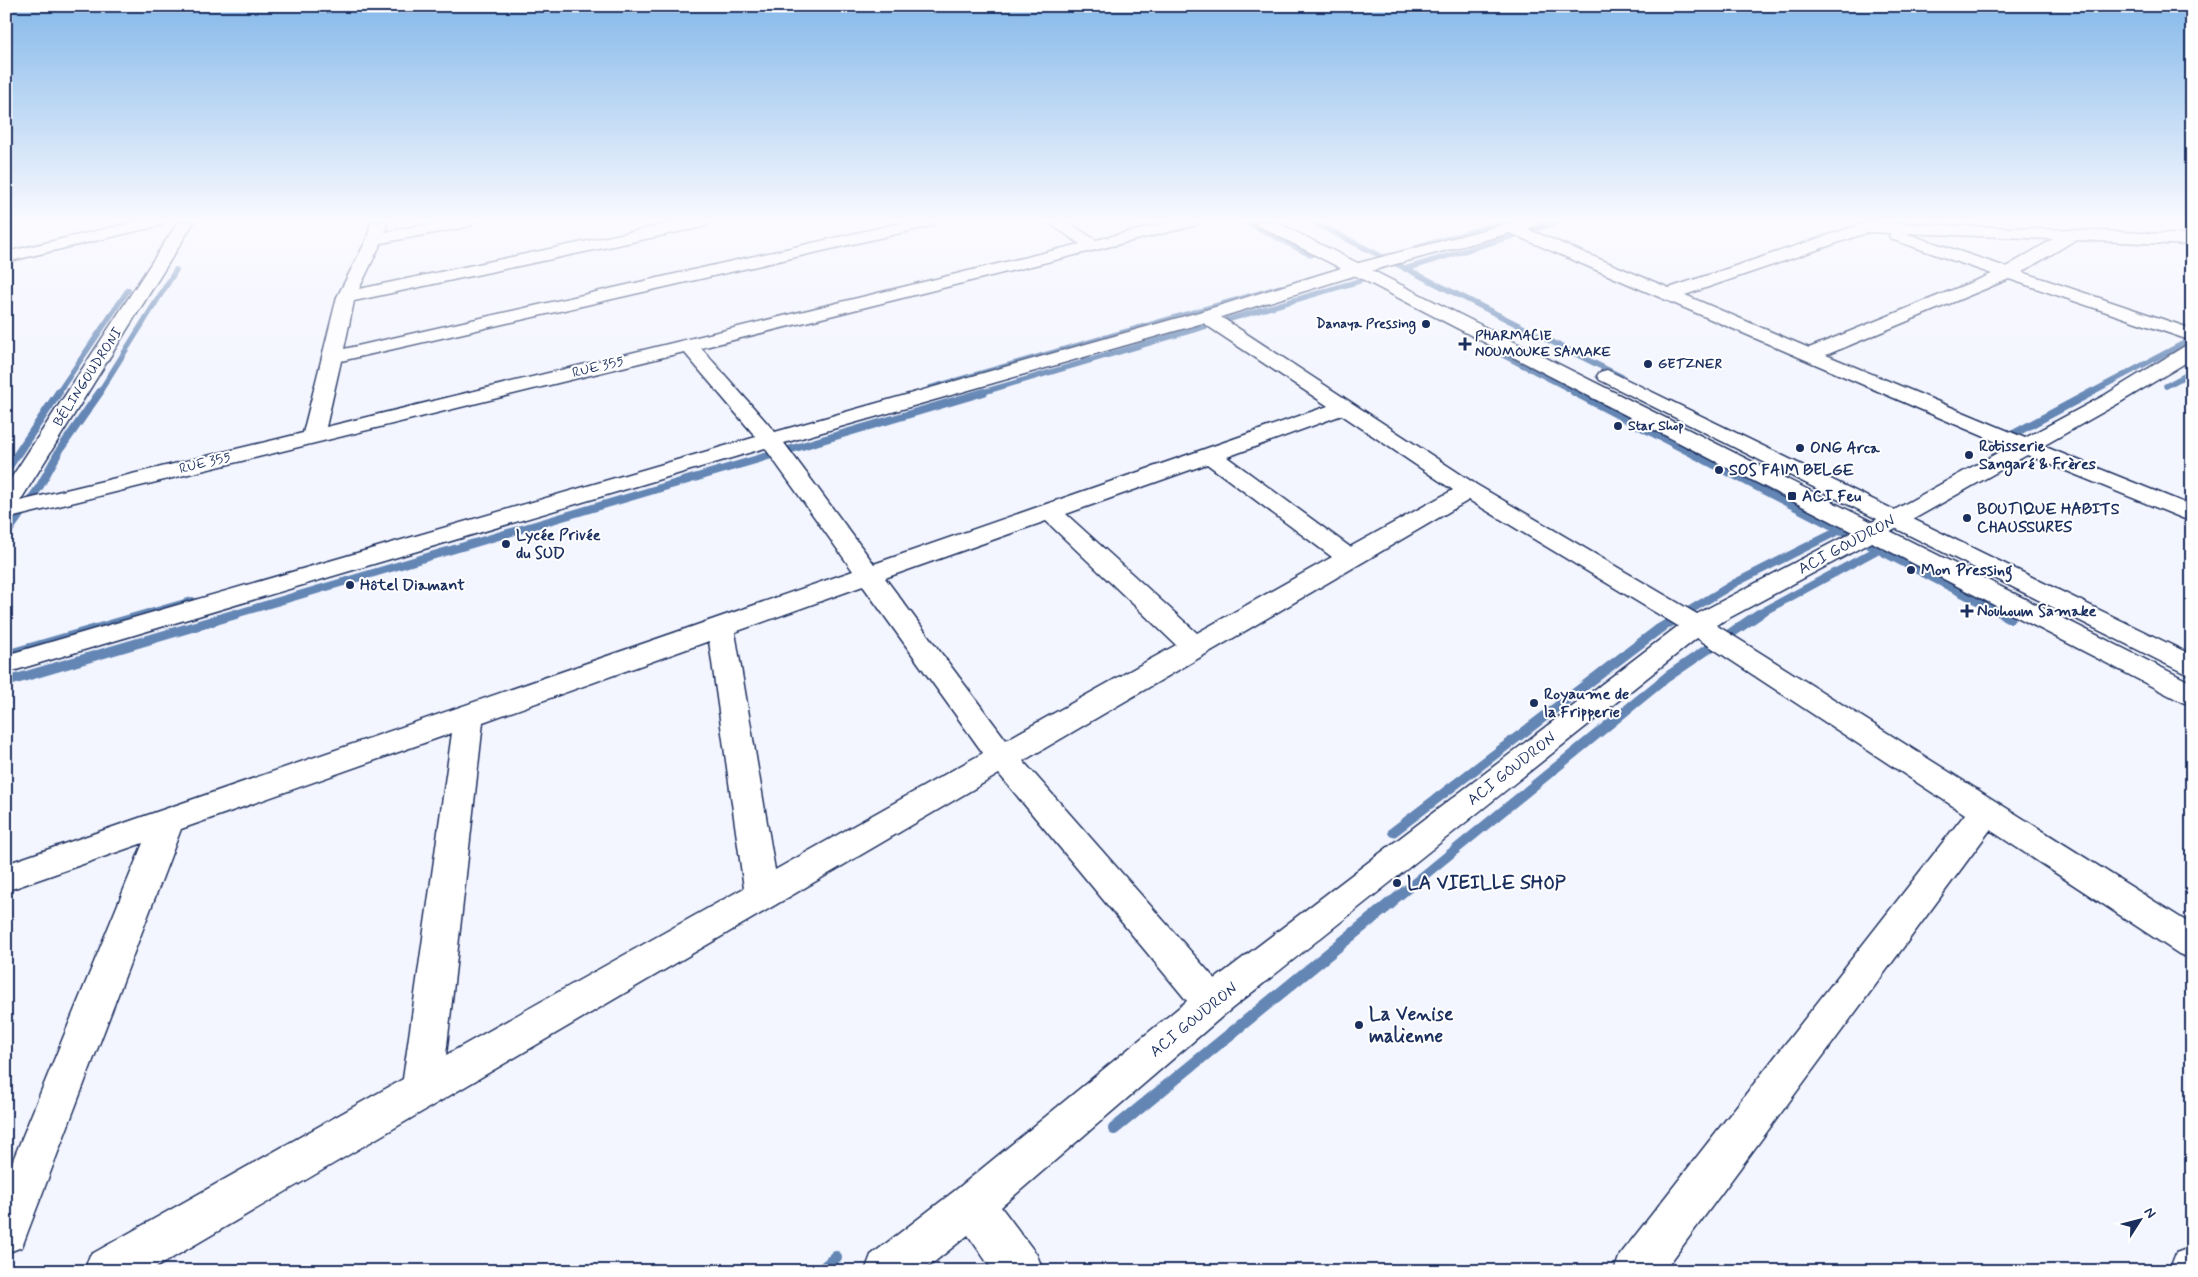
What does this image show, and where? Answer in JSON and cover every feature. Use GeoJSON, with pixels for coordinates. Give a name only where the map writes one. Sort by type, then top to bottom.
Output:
{"type":"FeatureCollection","features":[{"type":"Feature","properties":{"kind":"street","name":"BÉLINGOUDRONI"},"geometry":{"type":"LineString","coordinates":[[6,505],[148,282]]}},
{"type":"Feature","properties":{"kind":"street"},"geometry":{"type":"LineString","coordinates":[[313,437],[346,297],[353,282]]}},
{"type":"Feature","properties":{"kind":"street"},"geometry":{"type":"LineString","coordinates":[[346,297],[419,282]]}},
{"type":"Feature","properties":{"kind":"street"},"geometry":{"type":"LineString","coordinates":[[332,357],[664,282]]}},
{"type":"Feature","properties":{"kind":"street","name":"RUE 355"},"geometry":{"type":"LineString","coordinates":[[6,512],[948,282]]}},
{"type":"Feature","properties":{"kind":"street"},"geometry":{"type":"LineString","coordinates":[[6,664],[770,440],[1206,316],[1317,282]]}},
{"type":"Feature","properties":{"kind":"street"},"geometry":{"type":"LineString","coordinates":[[1383,282],[1884,526],[2192,666]]}},
{"type":"Feature","properties":{"kind":"street"},"geometry":{"type":"LineString","coordinates":[[1415,282],[1884,526],[2192,695]]}},
{"type":"Feature","properties":{"kind":"street"},"geometry":{"type":"LineString","coordinates":[[1640,282],[2026,447],[2192,515]]}},
{"type":"Feature","properties":{"kind":"street"},"geometry":{"type":"LineString","coordinates":[[1670,294],[1704,282]]}},
{"type":"Feature","properties":{"kind":"street"},"geometry":{"type":"LineString","coordinates":[[1811,354],[1988,282]]}},
{"type":"Feature","properties":{"kind":"street"},"geometry":{"type":"LineString","coordinates":[[2030,282],[2192,335]]}},
{"type":"Feature","properties":{"kind":"street"},"geometry":{"type":"LineString","coordinates":[[1206,316],[1468,490],[1696,625],[2192,944]]}},
{"type":"Feature","properties":{"kind":"street"},"geometry":{"type":"LineString","coordinates":[[688,345],[770,440],[1002,757],[1212,1003]]}},
{"type":"Feature","properties":{"kind":"street","name":"ACI GOUDRON"},"geometry":{"type":"LineString","coordinates":[[887,1271],[972,1204],[1212,1003],[1696,625],[1884,526],[2112,399],[2192,350]]}},
{"type":"Feature","properties":{"kind":"street"},"geometry":{"type":"LineString","coordinates":[[6,878],[1343,408]]}},
{"type":"Feature","properties":{"kind":"street"},"geometry":{"type":"LineString","coordinates":[[1210,455],[1349,558]]}},
{"type":"Feature","properties":{"kind":"street"},"geometry":{"type":"LineString","coordinates":[[106,1271],[1468,490]]}},
{"type":"Feature","properties":{"kind":"street"},"geometry":{"type":"LineString","coordinates":[[1049,512],[1195,647]]}},
{"type":"Feature","properties":{"kind":"street"},"geometry":{"type":"LineString","coordinates":[[721,627],[762,895]]}},
{"type":"Feature","properties":{"kind":"street"},"geometry":{"type":"LineString","coordinates":[[422,1089],[469,716]]}},
{"type":"Feature","properties":{"kind":"street"},"geometry":{"type":"LineString","coordinates":[[1646,1267],[1986,810]]}},
{"type":"Feature","properties":{"kind":"street"},"geometry":{"type":"LineString","coordinates":[[6,1231],[168,822]]}},
{"type":"Feature","properties":{"kind":"street"},"geometry":{"type":"LineString","coordinates":[[972,1204],[1021,1271]]}},
{"type":"Feature","properties":{"kind":"waterway"},"geometry":{"type":"LineString","coordinates":[[99,393],[169,282]]}},
{"type":"Feature","properties":{"kind":"waterway"},"geometry":{"type":"LineString","coordinates":[[980,393],[1357,282]]}},
{"type":"Feature","properties":{"kind":"waterway"},"geometry":{"type":"LineString","coordinates":[[1432,282],[1622,377]]}},
{"type":"Feature","properties":{"kind":"waterway"},"geometry":{"type":"LineString","coordinates":[[930,388],[1281,287]]}},
{"type":"Feature","properties":{"kind":"waterway"},"geometry":{"type":"LineString","coordinates":[[58,393],[128,290]]}},
{"type":"Feature","properties":{"kind":"waterway"},"geometry":{"type":"LineString","coordinates":[[2090,393],[2192,339]]}},
{"type":"Feature","properties":{"kind":"waterway"},"geometry":{"type":"LineString","coordinates":[[1495,351],[1577,393]]}},
{"type":"Feature","properties":{"kind":"waterway"},"geometry":{"type":"LineString","coordinates":[[2166,386],[2192,372]]}},
{"type":"Feature","properties":{"kind":"waterway"},"geometry":{"type":"LineString","coordinates":[[6,471],[59,392]]}},
{"type":"Feature","properties":{"kind":"waterway"},"geometry":{"type":"LineString","coordinates":[[6,535],[40,486],[61,448],[100,392]]}},
{"type":"Feature","properties":{"kind":"waterway"},"geometry":{"type":"LineString","coordinates":[[232,615],[984,392]]}},
{"type":"Feature","properties":{"kind":"waterway"},"geometry":{"type":"LineString","coordinates":[[1574,392],[2004,615]]}},
{"type":"Feature","properties":{"kind":"waterway"},"geometry":{"type":"LineString","coordinates":[[2006,438],[2092,392]]}},
{"type":"Feature","properties":{"kind":"waterway"},"geometry":{"type":"LineString","coordinates":[[1682,615],[1735,583],[1838,531]]}},
{"type":"Feature","properties":{"kind":"waterway"},"geometry":{"type":"LineString","coordinates":[[1757,615],[1877,550]]}},
{"type":"Feature","properties":{"kind":"waterway"},"geometry":{"type":"LineString","coordinates":[[143,615],[192,601]]}},
{"type":"Feature","properties":{"kind":"waterway"},"geometry":{"type":"LineString","coordinates":[[6,655],[148,614]]}},
{"type":"Feature","properties":{"kind":"waterway"},"geometry":{"type":"LineString","coordinates":[[6,682],[236,614]]}},
{"type":"Feature","properties":{"kind":"waterway"},"geometry":{"type":"LineString","coordinates":[[1393,832],[1659,629],[1684,614]]}},
{"type":"Feature","properties":{"kind":"waterway"},"geometry":{"type":"LineString","coordinates":[[1390,903],[1667,677],[1759,614]]}},
{"type":"Feature","properties":{"kind":"waterway"},"geometry":{"type":"LineString","coordinates":[[2004,615],[2010,618]]}},
{"type":"Feature","properties":{"kind":"waterway"},"geometry":{"type":"LineString","coordinates":[[1114,1129],[1392,902]]}},
{"type":"Feature","properties":{"kind":"waterway"},"geometry":{"type":"LineString","coordinates":[[820,1271],[836,1257]]}},
{"type":"Feature","properties":{"kind":"place","name":"Danaya Pressing"},"geometry":{"type":"Point","coordinates":[1426,324]}},
{"type":"Feature","properties":{"kind":"place","name":"PHARMACIE NOUMOUKE SAMAKE"},"geometry":{"type":"Point","coordinates":[1465,344]}},
{"type":"Feature","properties":{"kind":"place","name":"GETZNER"},"geometry":{"type":"Point","coordinates":[1648,364]}},
{"type":"Feature","properties":{"kind":"place","name":"Star Shop"},"geometry":{"type":"Point","coordinates":[1618,426]}},
{"type":"Feature","properties":{"kind":"place","name":"ONG Arca"},"geometry":{"type":"Point","coordinates":[1800,448]}},
{"type":"Feature","properties":{"kind":"place","name":"Rotisserie Sangaré & Frères"},"geometry":{"type":"Point","coordinates":[1969,455]}},
{"type":"Feature","properties":{"kind":"place","name":"SOS FAIM BELGE"},"geometry":{"type":"Point","coordinates":[1719,470]}},
{"type":"Feature","properties":{"kind":"place","name":"ACI Feu"},"geometry":{"type":"Point","coordinates":[1792,496]}},
{"type":"Feature","properties":{"kind":"place","name":"BOUTIQUE HABITS CHAUSSURES"},"geometry":{"type":"Point","coordinates":[1967,518]}},
{"type":"Feature","properties":{"kind":"place","name":"Lycée Privée du SUD"},"geometry":{"type":"Point","coordinates":[506,544]}},
{"type":"Feature","properties":{"kind":"place","name":"Mon Pressing"},"geometry":{"type":"Point","coordinates":[1911,570]}},
{"type":"Feature","properties":{"kind":"place","name":"Hôtel Diamant"},"geometry":{"type":"Point","coordinates":[350,585]}},
{"type":"Feature","properties":{"kind":"place","name":"Nouhoum Samake"},"geometry":{"type":"Point","coordinates":[1967,611]}},
{"type":"Feature","properties":{"kind":"place","name":"Royaume de la Fripperie"},"geometry":{"type":"Point","coordinates":[1534,703]}},
{"type":"Feature","properties":{"kind":"place","name":"LA VIEILLE SHOP"},"geometry":{"type":"Point","coordinates":[1397,883]}},
{"type":"Feature","properties":{"kind":"place","name":"La Venise malienne"},"geometry":{"type":"Point","coordinates":[1359,1025]}}]}
